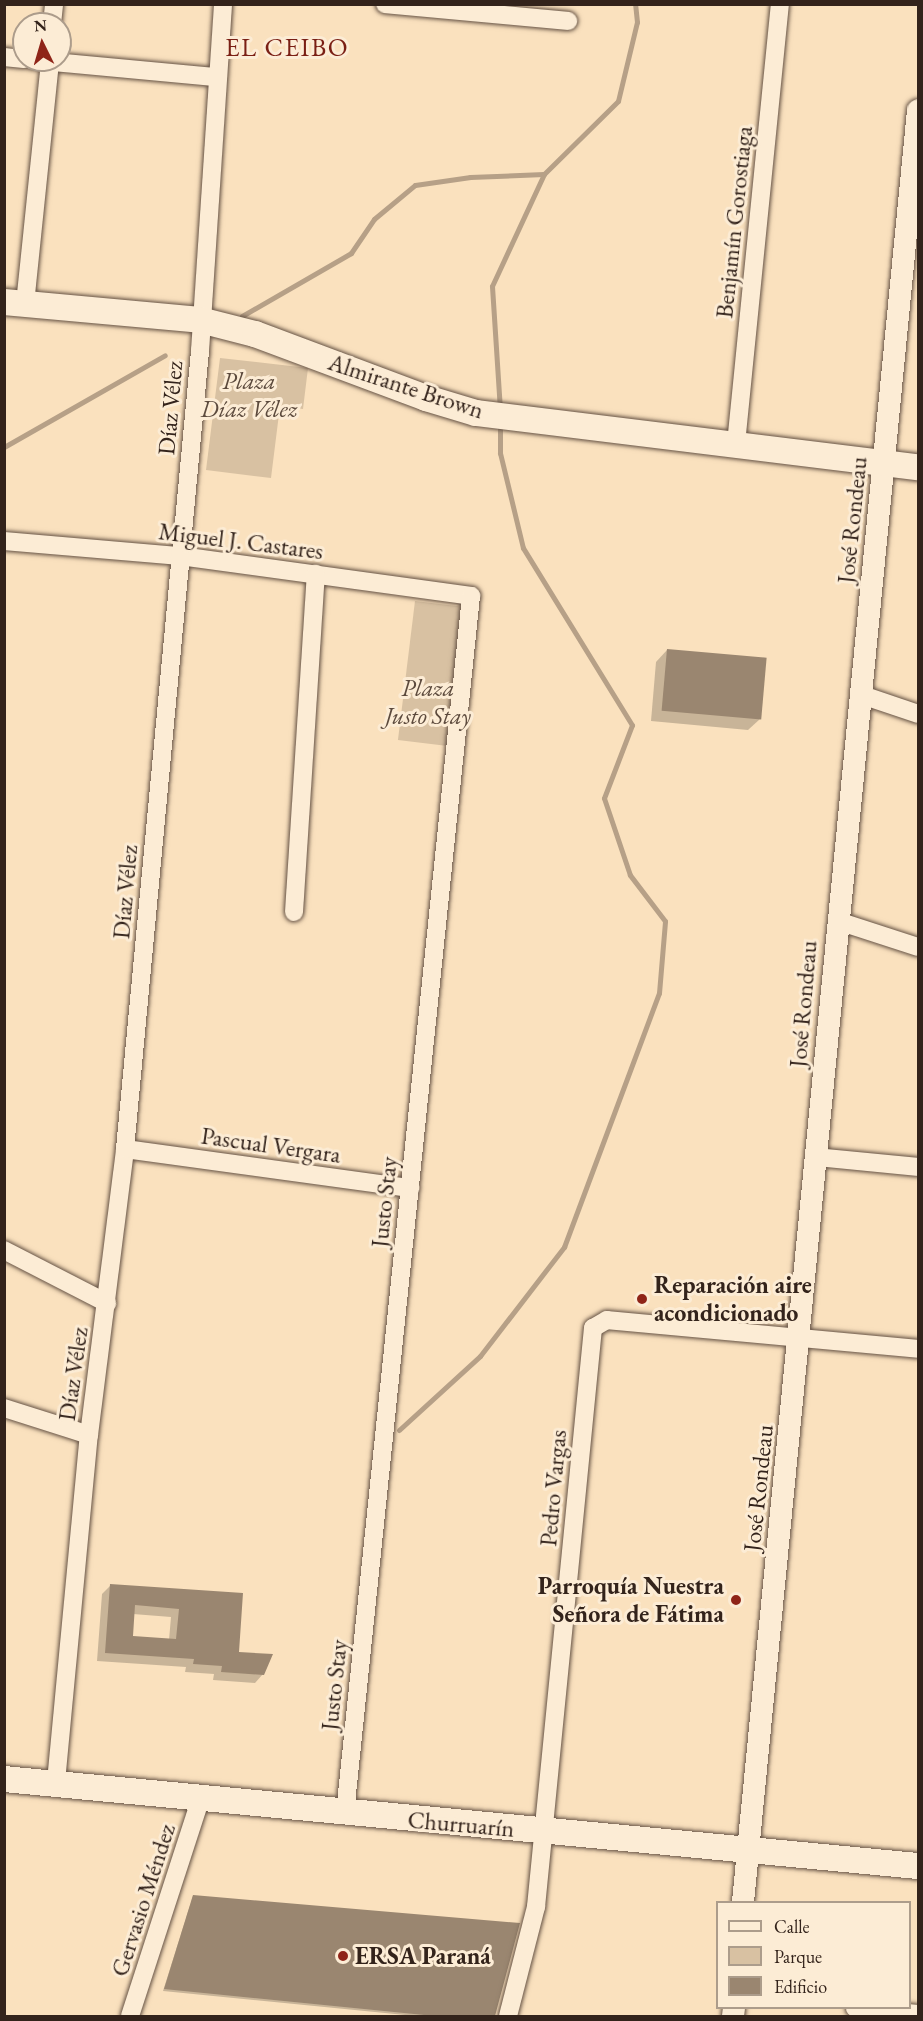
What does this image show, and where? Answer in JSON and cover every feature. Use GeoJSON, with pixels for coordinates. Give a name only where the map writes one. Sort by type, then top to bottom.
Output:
{"type":"FeatureCollection","features":[{"type":"Feature","properties":{"kind":"main road","name":"Almirante Brown"},"geometry":{"type":"LineString","coordinates":[[15,303],[200,320],[255,334],[426,398],[476,413],[918,467]]}},
{"type":"Feature","properties":{"kind":"main road","name":"Churruarín"},"geometry":{"type":"LineString","coordinates":[[4,1779],[56,1782],[345,1813],[918,1866]]}},
{"type":"Feature","properties":{"kind":"street","name":"Díaz Vélez"},"geometry":{"type":"LineString","coordinates":[[56,1782],[89,1435],[125,1149],[180,556],[223,4]]}},
{"type":"Feature","properties":{"kind":"street"},"geometry":{"type":"LineString","coordinates":[[385,4],[568,21]]}},
{"type":"Feature","properties":{"kind":"street","name":"Benjamín Gorostiaga"},"geometry":{"type":"LineString","coordinates":[[736,444],[780,4]]}},
{"type":"Feature","properties":{"kind":"street"},"geometry":{"type":"LineString","coordinates":[[72,64],[217,77]]}},
{"type":"Feature","properties":{"kind":"street"},"geometry":{"type":"LineString","coordinates":[[15,303],[43,72]]}},
{"type":"Feature","properties":{"kind":"street","name":"José Rondeau"},"geometry":{"type":"LineString","coordinates":[[743,1901],[800,1338],[838,921],[914,197],[918,111]]}},
{"type":"Feature","properties":{"kind":"street","name":"Miguel J. Castares"},"geometry":{"type":"LineString","coordinates":[[4,541],[180,556],[471,596]]}},
{"type":"Feature","properties":{"kind":"street"},"geometry":{"type":"LineString","coordinates":[[294,912],[316,574]]}},
{"type":"Feature","properties":{"kind":"street","name":"Justo Stay"},"geometry":{"type":"LineString","coordinates":[[345,1813],[471,596]]}},
{"type":"Feature","properties":{"kind":"street"},"geometry":{"type":"LineString","coordinates":[[862,694],[918,714]]}},
{"type":"Feature","properties":{"kind":"street"},"geometry":{"type":"LineString","coordinates":[[838,921],[918,946]]}},
{"type":"Feature","properties":{"kind":"street","name":"Pascual Vergara"},"geometry":{"type":"LineString","coordinates":[[125,1149],[410,1188]]}},
{"type":"Feature","properties":{"kind":"street"},"geometry":{"type":"LineString","coordinates":[[816,1157],[918,1167]]}},
{"type":"Feature","properties":{"kind":"street"},"geometry":{"type":"LineString","coordinates":[[4,1250],[107,1304]]}},
{"type":"Feature","properties":{"kind":"street","name":"Pedro Vargas"},"geometry":{"type":"LineString","coordinates":[[508,2016],[536,1907],[592,1328],[607,1320],[800,1338]]}},
{"type":"Feature","properties":{"kind":"street"},"geometry":{"type":"LineString","coordinates":[[800,1338],[918,1349]]}},
{"type":"Feature","properties":{"kind":"street"},"geometry":{"type":"LineString","coordinates":[[4,1408],[89,1435]]}},
{"type":"Feature","properties":{"kind":"street","name":"Gervasio Méndez"},"geometry":{"type":"LineString","coordinates":[[130,2016],[201,1798]]}},
{"type":"Feature","properties":{"kind":"street"},"geometry":{"type":"LineString","coordinates":[[873,2009],[918,2014]]}},
{"type":"Feature","properties":{"kind":"green space","name":"Plaza Díaz Vélez"},"geometry":{"type":"Polygon","coordinates":[[[220,358],[308,368],[303,409],[280,406],[271,478],[206,470],[220,358]]]}},
{"type":"Feature","properties":{"kind":"green space","name":"Plaza Justo Stay"},"geometry":{"type":"Polygon","coordinates":[[[415,601],[465,607],[448,746],[398,740],[415,601]]]}},
{"type":"Feature","properties":{"kind":"building"},"geometry":{"type":"Polygon","coordinates":[[[667,649],[767,658],[761,719],[662,711],[667,649]]]}},
{"type":"Feature","properties":{"kind":"building"},"geometry":{"type":"Polygon","coordinates":[[[110,1584],[243,1593],[239,1652],[273,1654],[264,1675],[221,1672],[222,1666],[193,1664],[194,1659],[105,1653],[110,1584]],[[135,1605],[133,1636],[176,1639],[179,1609],[135,1605]]]}},
{"type":"Feature","properties":{"kind":"building","name":"ERSA Paraná"},"geometry":{"type":"Polygon","coordinates":[[[193,1895],[520,1923],[495,2016],[434,2016],[164,1989],[193,1895]]]}},
{"type":"Feature","properties":{"kind":"waterway"},"geometry":{"type":"LineString","coordinates":[[500,410],[492,286],[544,174],[618,101],[637,22],[635,4]]}},
{"type":"Feature","properties":{"kind":"waterway"},"geometry":{"type":"LineString","coordinates":[[242,316],[351,253],[374,219],[415,185],[470,177],[544,174]]}},
{"type":"Feature","properties":{"kind":"waterway"},"geometry":{"type":"LineString","coordinates":[[4,447],[165,355]]}},
{"type":"Feature","properties":{"kind":"waterway"},"geometry":{"type":"LineString","coordinates":[[399,1430],[480,1356],[564,1247],[659,993],[665,921],[630,875],[604,798],[632,725],[523,548],[500,453],[500,422]]}},
{"type":"Feature","properties":{"kind":"place","name":"Reparación aire acondicionado"},"geometry":{"type":"Point","coordinates":[642,1299]}},
{"type":"Feature","properties":{"kind":"place","name":"Parroquía Nuestra Señora de Fátima"},"geometry":{"type":"Point","coordinates":[736,1600]}},
{"type":"Feature","properties":{"kind":"place","name":"ERSA Paraná"},"geometry":{"type":"Point","coordinates":[343,1956]}},
{"type":"Feature","properties":{"kind":"district","name":"EL CEIBO"},"geometry":{"type":"Point","coordinates":[287,48]}}]}
